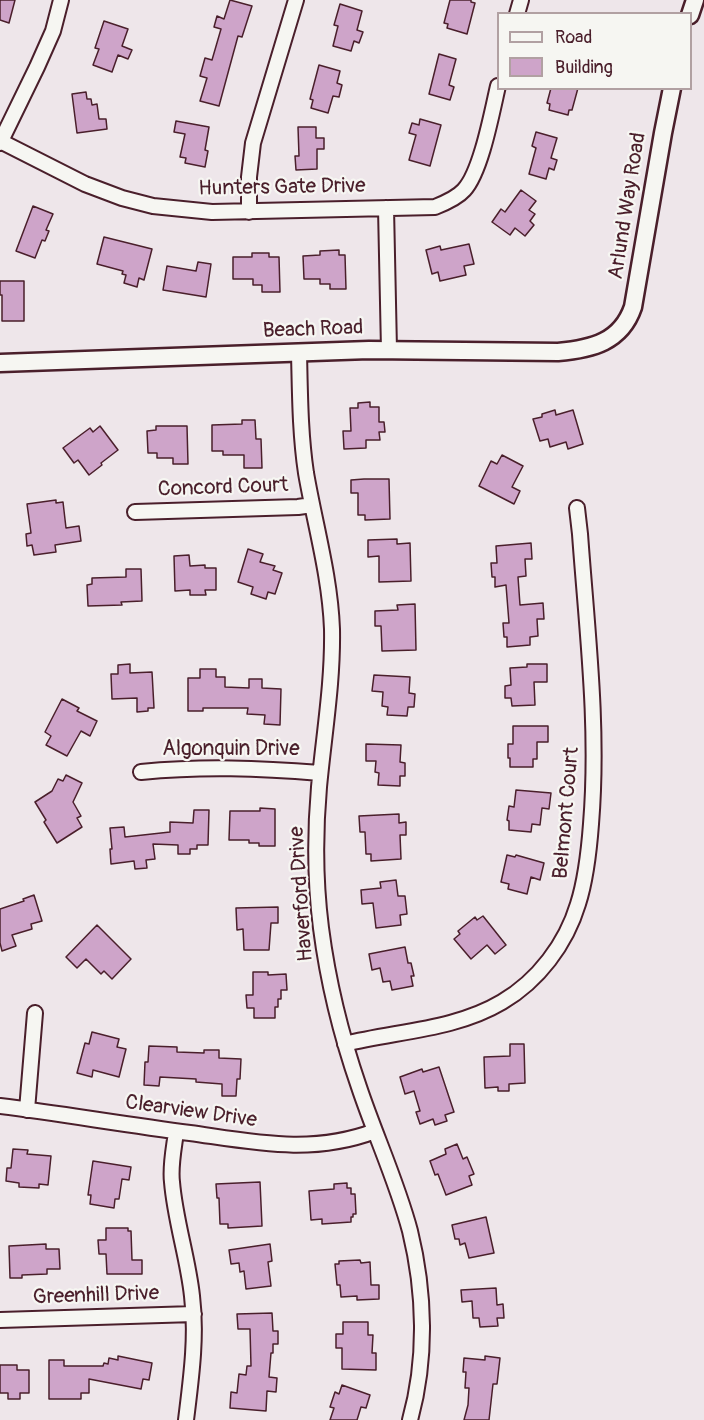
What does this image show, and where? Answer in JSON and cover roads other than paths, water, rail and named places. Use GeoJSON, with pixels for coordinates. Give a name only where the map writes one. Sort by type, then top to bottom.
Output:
{"type":"FeatureCollection","features":[{"type":"Feature","properties":{"kind":"street"},"geometry":{"type":"LineString","coordinates":[[0,142],[53,31],[61,0]]}},
{"type":"Feature","properties":{"kind":"street"},"geometry":{"type":"LineString","coordinates":[[249,212],[249,169],[253,143],[296,0]]}},
{"type":"Feature","properties":{"kind":"street","name":"Hunters Gate Drive"},"geometry":{"type":"LineString","coordinates":[[0,142],[85,184],[122,198],[153,206],[212,212],[435,207],[446,203],[465,189],[478,166],[497,90]]}},
{"type":"Feature","properties":{"kind":"street","name":"Arlund Way Road"},"geometry":{"type":"LineString","coordinates":[[621,329],[630,314],[635,297],[672,90]]}},
{"type":"Feature","properties":{"kind":"street"},"geometry":{"type":"LineString","coordinates":[[386,208],[389,350]]}},
{"type":"Feature","properties":{"kind":"street","name":"Beach Road"},"geometry":{"type":"LineString","coordinates":[[0,363],[389,350],[541,353],[573,351],[596,346],[621,329]]}},
{"type":"Feature","properties":{"kind":"street","name":"Haverford Drive"},"geometry":{"type":"LineString","coordinates":[[299,353],[305,463],[325,562],[332,631],[317,822],[317,880],[320,910],[327,966],[345,1044],[404,1211],[417,1265],[422,1334],[418,1382],[410,1420]]}},
{"type":"Feature","properties":{"kind":"street","name":"Concord Court"},"geometry":{"type":"LineString","coordinates":[[135,512],[312,505]]}},
{"type":"Feature","properties":{"kind":"street","name":"Belmont Court"},"geometry":{"type":"LineString","coordinates":[[345,1044],[452,1023],[488,1011],[518,993],[540,971],[562,941],[573,920],[579,904],[587,864],[594,792],[594,721],[582,556],[576,508]]}},
{"type":"Feature","properties":{"kind":"street","name":"Algonquin Drive"},"geometry":{"type":"LineString","coordinates":[[141,772],[229,767],[321,773]]}},
{"type":"Feature","properties":{"kind":"street"},"geometry":{"type":"LineString","coordinates":[[27,1110],[35,1013]]}},
{"type":"Feature","properties":{"kind":"street","name":"Clearview Drive"},"geometry":{"type":"LineString","coordinates":[[0,1106],[269,1144],[303,1146],[341,1141],[375,1131]]}},
{"type":"Feature","properties":{"kind":"street"},"geometry":{"type":"LineString","coordinates":[[176,1132],[171,1181],[189,1270],[194,1314],[193,1354],[186,1420]]}},
{"type":"Feature","properties":{"kind":"street","name":"Greenhill Drive"},"geometry":{"type":"LineString","coordinates":[[0,1320],[194,1314]]}}]}
